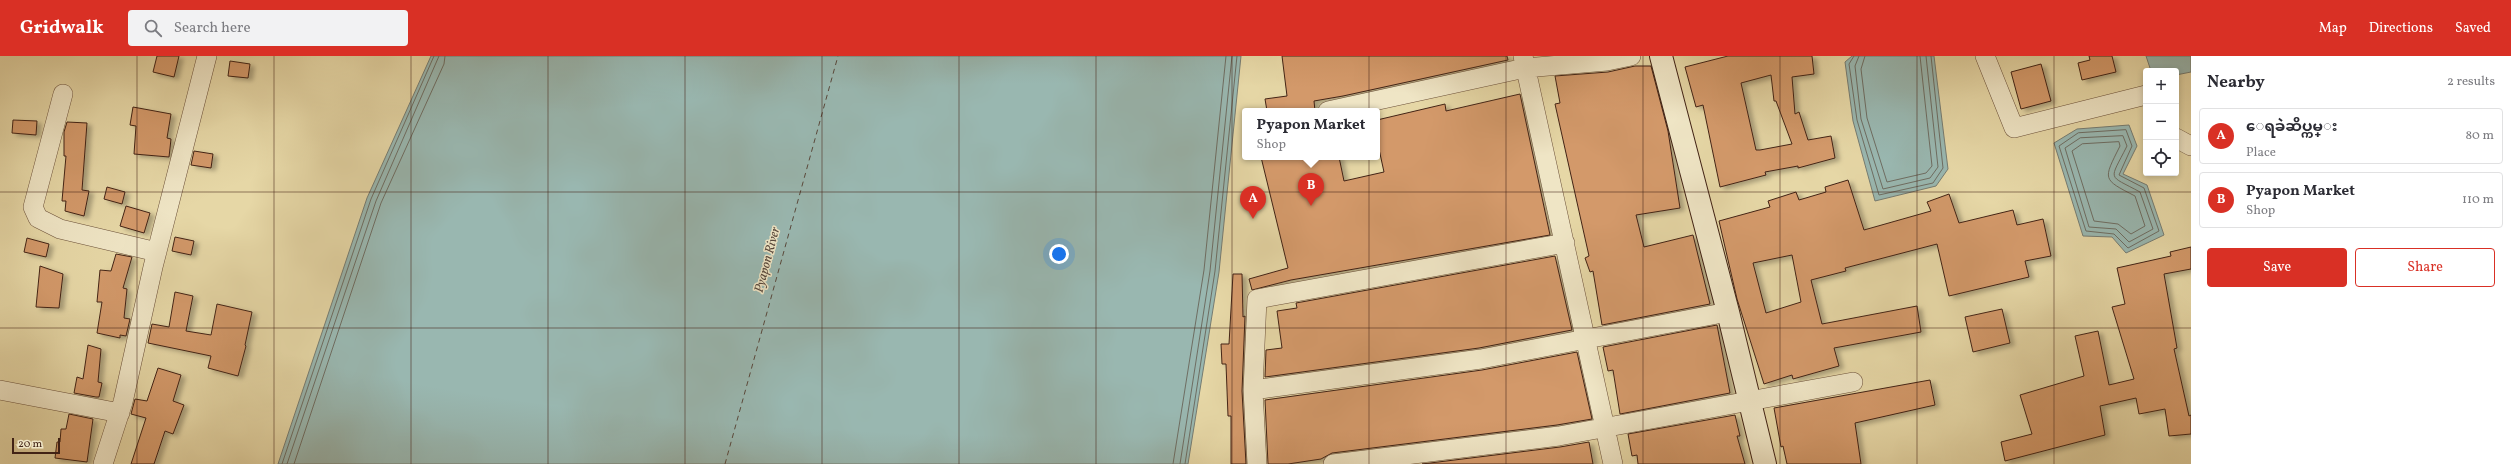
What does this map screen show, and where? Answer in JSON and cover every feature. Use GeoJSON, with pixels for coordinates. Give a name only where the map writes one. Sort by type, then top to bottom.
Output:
{"type":"FeatureCollection","features":[{"type":"Feature","properties":{"kind":"main road"},"geometry":{"type":"LineString","coordinates":[[1661,56],[1728,312],[1765,464]]}},
{"type":"Feature","properties":{"kind":"street"},"geometry":{"type":"LineString","coordinates":[[103,464],[120,413],[157,252],[207,56]]}},
{"type":"Feature","properties":{"kind":"street"},"geometry":{"type":"LineString","coordinates":[[1340,108],[1524,62],[1607,61],[1631,56]]}},
{"type":"Feature","properties":{"kind":"street"},"geometry":{"type":"LineString","coordinates":[[1985,56],[2014,128],[2143,96]]}},
{"type":"Feature","properties":{"kind":"street"},"geometry":{"type":"LineString","coordinates":[[1524,62],[1587,340],[1613,464]]}},
{"type":"Feature","properties":{"kind":"street"},"geometry":{"type":"LineString","coordinates":[[63,94],[33,207],[38,218],[60,229],[157,252]]}},
{"type":"Feature","properties":{"kind":"street"},"geometry":{"type":"LineString","coordinates":[[2179,140],[2191,146]]}},
{"type":"Feature","properties":{"kind":"street"},"geometry":{"type":"LineString","coordinates":[[1257,464],[1253,390],[1257,299],[1565,243]]}},
{"type":"Feature","properties":{"kind":"street"},"geometry":{"type":"LineString","coordinates":[[1253,390],[1480,359],[1587,340],[1728,312]]}},
{"type":"Feature","properties":{"kind":"street"},"geometry":{"type":"LineString","coordinates":[[1333,464],[1559,436],[1853,382]]}},
{"type":"Feature","properties":{"kind":"street"},"geometry":{"type":"LineString","coordinates":[[0,390],[120,413]]}},
{"type":"Feature","properties":{"kind":"water","name":"Pyapon River"},"geometry":{"type":"Polygon","coordinates":[[[431,56],[1241,56],[1219,272],[1188,464],[278,464],[367,198],[431,56]]]}},
{"type":"Feature","properties":{"kind":"water"},"geometry":{"type":"Polygon","coordinates":[[[1852,56],[1934,56],[1948,169],[1936,186],[1875,201],[1853,121],[1845,62],[1852,56]]]}},
{"type":"Feature","properties":{"kind":"water"},"geometry":{"type":"Polygon","coordinates":[[[2146,56],[2191,56],[2191,72],[2179,74],[2179,68],[2150,68],[2146,56]]]}},
{"type":"Feature","properties":{"kind":"water"},"geometry":{"type":"Polygon","coordinates":[[[2129,125],[2137,146],[2123,174],[2147,185],[2164,235],[2126,253],[2112,237],[2083,236],[2054,143],[2077,129],[2129,125]]]}},
{"type":"Feature","properties":{"kind":"building"},"geometry":{"type":"Polygon","coordinates":[[[157,56],[179,56],[174,77],[153,72],[157,56]]]}},
{"type":"Feature","properties":{"kind":"building"},"geometry":{"type":"Polygon","coordinates":[[[1282,56],[1507,56],[1508,60],[1314,101],[1315,108],[1266,108],[1265,99],[1287,96],[1282,56]]]}},
{"type":"Feature","properties":{"kind":"building"},"geometry":{"type":"Polygon","coordinates":[[[1728,56],[1812,56],[1814,74],[1792,77],[1795,114],[1799,112],[1808,140],[1831,136],[1835,158],[1798,168],[1798,166],[1765,172],[1766,175],[1720,187],[1703,105],[1696,107],[1685,67],[1728,56]],[[1771,75],[1741,83],[1756,150],[1792,144],[1776,101],[1774,101],[1771,75]]]}},
{"type":"Feature","properties":{"kind":"building"},"geometry":{"type":"Polygon","coordinates":[[[2089,56],[2112,56],[2116,72],[2082,80],[2078,63],[2090,60],[2089,56]]]}},
{"type":"Feature","properties":{"kind":"building"},"geometry":{"type":"Polygon","coordinates":[[[230,61],[250,64],[248,78],[228,76],[230,61]]]}},
{"type":"Feature","properties":{"kind":"building"},"geometry":{"type":"Polygon","coordinates":[[[2041,64],[2051,101],[2021,109],[2011,72],[2041,64]]]}},
{"type":"Feature","properties":{"kind":"building"},"geometry":{"type":"Polygon","coordinates":[[[1635,66],[1651,66],[1668,131],[1680,208],[1636,215],[1644,247],[1693,235],[1710,304],[1602,325],[1593,271],[1590,272],[1585,258],[1589,256],[1555,104],[1560,103],[1555,76],[1608,72],[1635,66]]]}},
{"type":"Feature","properties":{"kind":"building"},"geometry":{"type":"Polygon","coordinates":[[[1520,94],[1550,235],[1291,280],[1252,290],[1249,279],[1288,268],[1262,160],[1340,160],[1344,181],[1384,172],[1380,154],[1380,119],[1445,104],[1446,111],[1520,94]]]}},
{"type":"Feature","properties":{"kind":"building"},"geometry":{"type":"Polygon","coordinates":[[[133,107],[171,114],[167,138],[171,139],[169,157],[134,154],[136,126],[130,125],[133,107]]]}},
{"type":"Feature","properties":{"kind":"building"},"geometry":{"type":"Polygon","coordinates":[[[13,120],[37,121],[36,135],[12,133],[13,120]]]}},
{"type":"Feature","properties":{"kind":"building"},"geometry":{"type":"Polygon","coordinates":[[[67,122],[87,123],[82,190],[89,191],[84,216],[65,211],[66,201],[62,201],[66,156],[64,156],[64,132],[67,122]]]}},
{"type":"Feature","properties":{"kind":"building"},"geometry":{"type":"Polygon","coordinates":[[[194,151],[213,154],[211,168],[191,165],[194,151]]]}},
{"type":"Feature","properties":{"kind":"building"},"geometry":{"type":"Polygon","coordinates":[[[1848,180],[1864,230],[1931,211],[1927,202],[1949,194],[1959,223],[2013,210],[2017,225],[2043,219],[2051,256],[2025,261],[2029,277],[1949,296],[1937,244],[1845,268],[1846,271],[1811,280],[1822,324],[1917,306],[1921,332],[1834,348],[1839,366],[1793,379],[1792,375],[1764,384],[1737,299],[1719,221],[1770,207],[1768,201],[1796,192],[1799,200],[1826,192],[1825,187],[1848,180]],[[1792,255],[1753,263],[1766,313],[1801,302],[1792,255]]]}},
{"type":"Feature","properties":{"kind":"building"},"geometry":{"type":"Polygon","coordinates":[[[107,187],[125,192],[122,204],[104,199],[107,187]]]}},
{"type":"Feature","properties":{"kind":"building"},"geometry":{"type":"Polygon","coordinates":[[[126,206],[150,213],[144,233],[120,226],[126,206]]]}},
{"type":"Feature","properties":{"kind":"building"},"geometry":{"type":"Polygon","coordinates":[[[175,237],[194,241],[191,255],[172,251],[175,237]]]}},
{"type":"Feature","properties":{"kind":"building"},"geometry":{"type":"Polygon","coordinates":[[[27,238],[49,244],[46,257],[24,252],[27,238]]]}},
{"type":"Feature","properties":{"kind":"building"},"geometry":{"type":"Polygon","coordinates":[[[2191,247],[2191,269],[2164,274],[2177,348],[2174,349],[2189,416],[2191,415],[2191,434],[2169,436],[2165,409],[2139,414],[2136,398],[2100,406],[2105,435],[2005,461],[2001,442],[2032,434],[2020,395],[2084,376],[2075,336],[2098,331],[2109,385],[2134,379],[2112,307],[2125,304],[2117,268],[2171,256],[2170,252],[2191,247]]]}},
{"type":"Feature","properties":{"kind":"building"},"geometry":{"type":"Polygon","coordinates":[[[116,254],[132,257],[123,288],[127,289],[124,318],[130,319],[126,336],[120,335],[120,338],[97,333],[102,302],[97,302],[100,270],[111,271],[116,254]]]}},
{"type":"Feature","properties":{"kind":"building"},"geometry":{"type":"Polygon","coordinates":[[[1555,256],[1572,330],[1479,348],[1265,377],[1266,350],[1282,348],[1277,311],[1297,308],[1296,303],[1555,256]]]}},
{"type":"Feature","properties":{"kind":"building"},"geometry":{"type":"Polygon","coordinates":[[[40,266],[63,274],[59,308],[36,307],[40,266]]]}},
{"type":"Feature","properties":{"kind":"building"},"geometry":{"type":"Polygon","coordinates":[[[1233,274],[1242,274],[1243,317],[1245,316],[1242,391],[1246,464],[1231,464],[1231,416],[1228,416],[1226,364],[1222,364],[1221,344],[1229,344],[1233,274]]]}},
{"type":"Feature","properties":{"kind":"building"},"geometry":{"type":"Polygon","coordinates":[[[175,292],[193,296],[186,331],[211,335],[217,304],[252,312],[246,346],[238,376],[208,368],[211,356],[148,343],[152,324],[169,327],[175,292]]]}},
{"type":"Feature","properties":{"kind":"building"},"geometry":{"type":"Polygon","coordinates":[[[2002,309],[2010,343],[1973,352],[1965,317],[2002,309]]]}},
{"type":"Feature","properties":{"kind":"building"},"geometry":{"type":"Polygon","coordinates":[[[1717,325],[1730,393],[1620,414],[1613,370],[1608,371],[1603,347],[1717,325]]]}},
{"type":"Feature","properties":{"kind":"building"},"geometry":{"type":"Polygon","coordinates":[[[88,345],[101,349],[98,382],[102,383],[99,397],[74,393],[77,377],[83,379],[88,345]]]}},
{"type":"Feature","properties":{"kind":"building"},"geometry":{"type":"Polygon","coordinates":[[[1577,352],[1592,419],[1557,425],[1332,453],[1321,459],[1288,464],[1268,464],[1265,400],[1482,370],[1577,352]]]}},
{"type":"Feature","properties":{"kind":"building"},"geometry":{"type":"Polygon","coordinates":[[[158,368],[181,375],[173,401],[184,405],[173,434],[165,431],[154,464],[131,464],[146,418],[131,414],[135,399],[147,401],[158,368]]]}},
{"type":"Feature","properties":{"kind":"building"},"geometry":{"type":"Polygon","coordinates":[[[1930,380],[1935,405],[1855,423],[1861,464],[1787,464],[1783,446],[1781,447],[1774,408],[1930,380]]]}},
{"type":"Feature","properties":{"kind":"building"},"geometry":{"type":"Polygon","coordinates":[[[69,414],[93,419],[87,462],[55,458],[57,442],[60,442],[61,429],[66,429],[69,414]]]}},
{"type":"Feature","properties":{"kind":"building"},"geometry":{"type":"Polygon","coordinates":[[[1735,415],[1740,436],[1737,436],[1745,464],[1638,464],[1637,455],[1632,456],[1628,434],[1735,415]]]}},
{"type":"Feature","properties":{"kind":"building"},"geometry":{"type":"Polygon","coordinates":[[[1589,442],[1593,464],[1422,464],[1560,447],[1589,442]]]}},
{"type":"Feature","properties":{"kind":"ferry route"},"geometry":{"type":"LineString","coordinates":[[725,464],[838,56]]}},
{"type":"Feature","properties":{"kind":"place","name":"Pyapon Market"},"geometry":{"type":"Point","coordinates":[1311,206]}},
{"type":"Feature","properties":{"kind":"place","name":"ေရခဲဆိပ္ကမ္း"},"geometry":{"type":"Point","coordinates":[1253,219]}}]}
